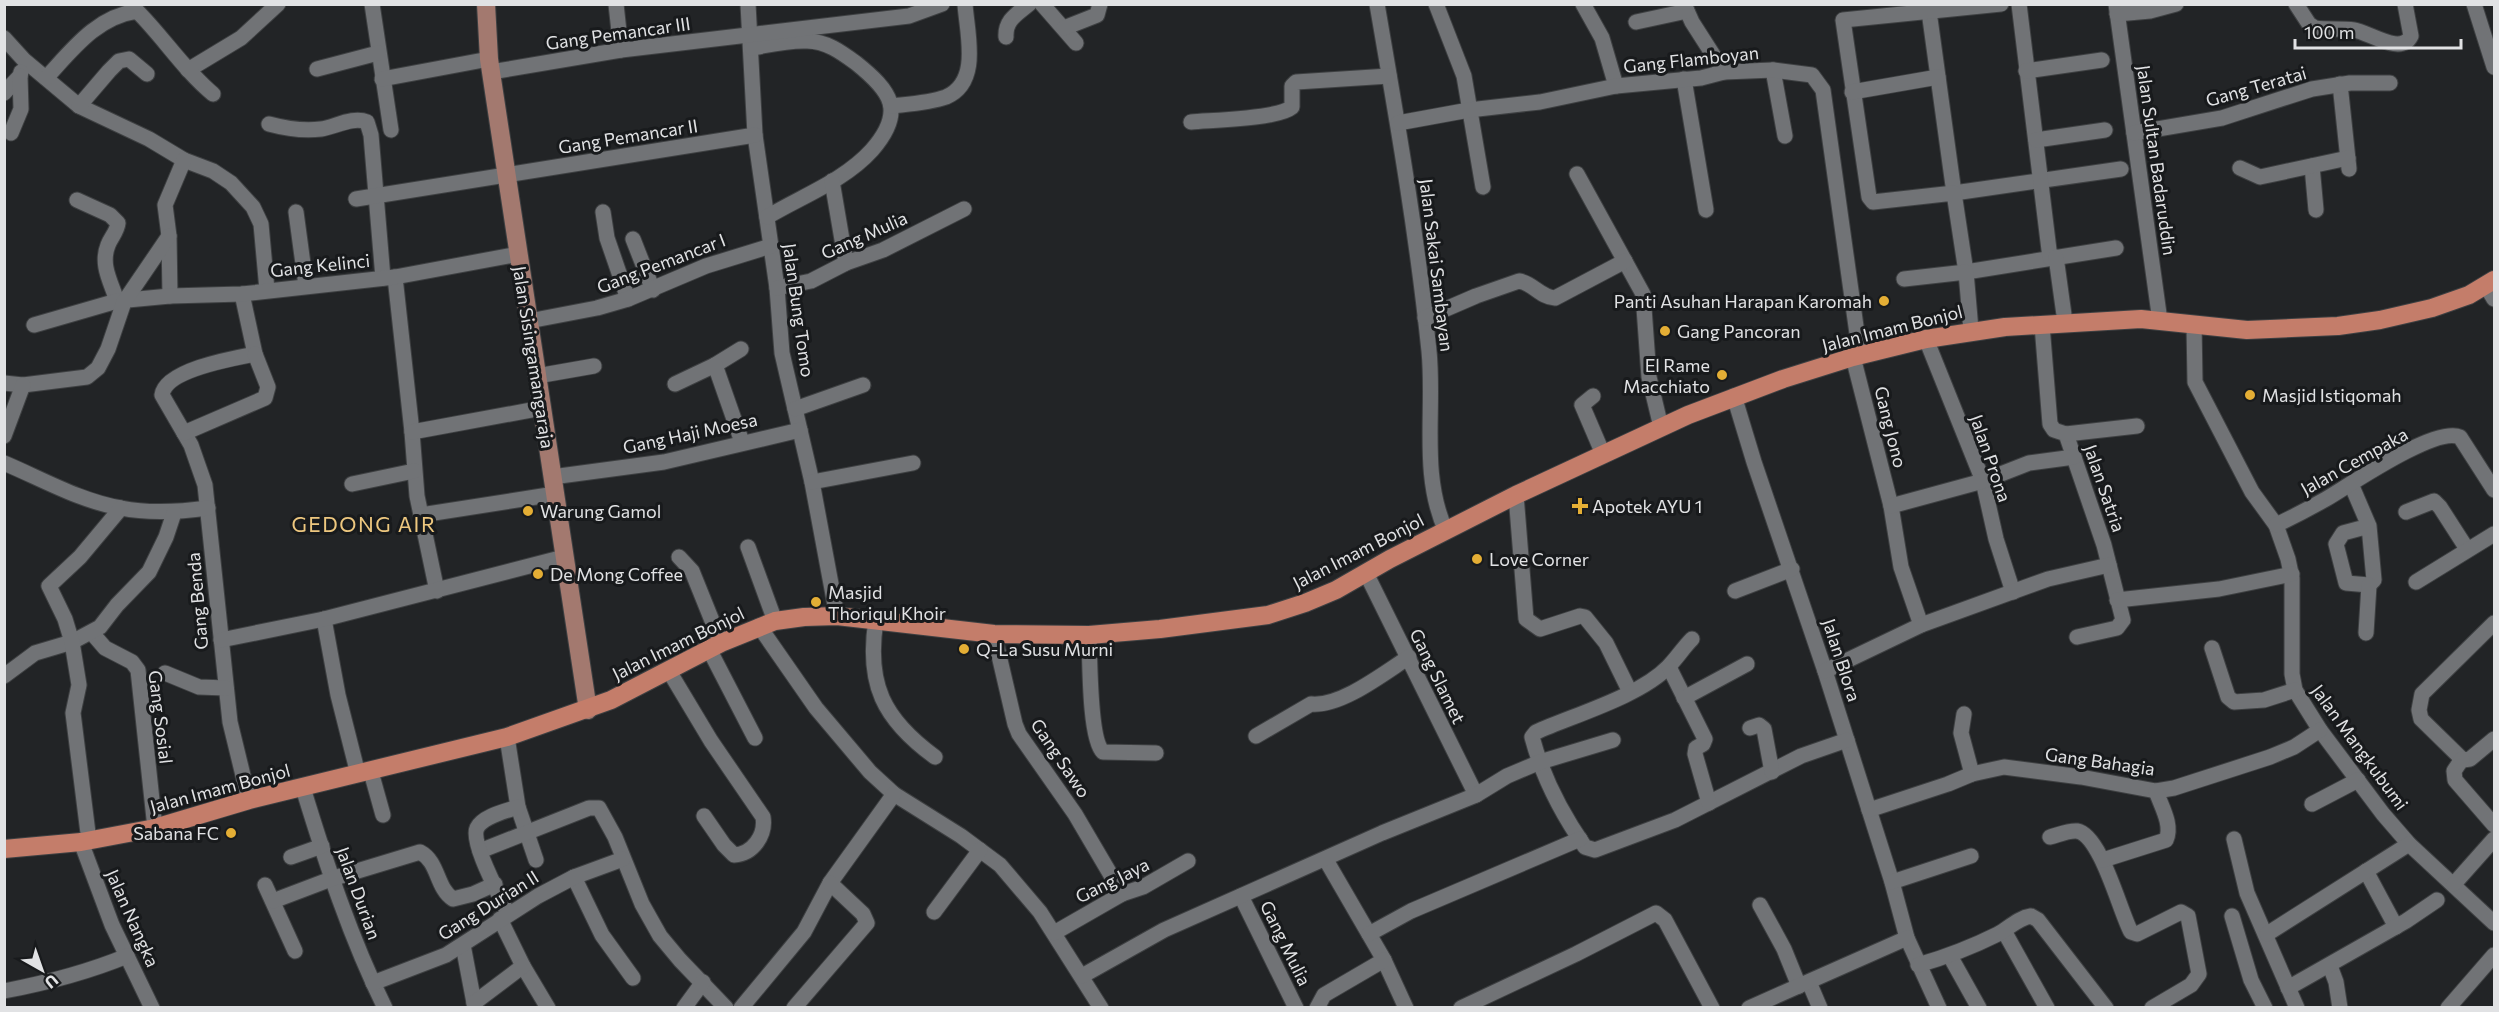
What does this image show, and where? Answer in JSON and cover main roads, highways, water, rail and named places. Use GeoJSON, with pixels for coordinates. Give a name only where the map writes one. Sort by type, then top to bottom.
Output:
{"type":"FeatureCollection","features":[{"type":"Feature","properties":{"kind":"highway","name":"Jalan Imam Bonjol"},"geometry":{"type":"LineString","coordinates":[[4,849],[85,841],[155,828],[249,800],[507,737],[588,710],[627,693],[715,646],[767,624],[804,616],[837,616],[994,634],[1089,635],[1160,629],[1268,615],[1305,603],[1516,495],[1661,427],[1734,396],[1856,356],[1926,339],[1971,330],[2065,322],[2141,319],[2247,330],[2338,326],[2380,320],[2432,308],[2492,288]]}},
{"type":"Feature","properties":{"kind":"main road","name":"Jalan Sisingamangaraja"},"geometry":{"type":"LineString","coordinates":[[486,4],[490,66],[588,710]]}},
{"type":"Feature","properties":{"kind":"place","name":"Panti Asuhan Harapan Karomah"},"geometry":{"type":"Point","coordinates":[1884,301]}},
{"type":"Feature","properties":{"kind":"place","name":"Gang Pancoran"},"geometry":{"type":"Point","coordinates":[1665,331]}},
{"type":"Feature","properties":{"kind":"place","name":"El Rame Macchiato"},"geometry":{"type":"Point","coordinates":[1722,375]}},
{"type":"Feature","properties":{"kind":"place","name":"Masjid Istiqomah"},"geometry":{"type":"Point","coordinates":[2250,395]}},
{"type":"Feature","properties":{"kind":"place","name":"Apotek AYU 1"},"geometry":{"type":"Point","coordinates":[1580,506]}},
{"type":"Feature","properties":{"kind":"place","name":"Warung Gamol"},"geometry":{"type":"Point","coordinates":[528,511]}},
{"type":"Feature","properties":{"kind":"place","name":"Love Corner"},"geometry":{"type":"Point","coordinates":[1477,559]}},
{"type":"Feature","properties":{"kind":"place","name":"De Mong Coffee"},"geometry":{"type":"Point","coordinates":[538,574]}},
{"type":"Feature","properties":{"kind":"place","name":"Masjid Thoriqul Khoir"},"geometry":{"type":"Point","coordinates":[816,602]}},
{"type":"Feature","properties":{"kind":"place","name":"Q-La Susu Murni"},"geometry":{"type":"Point","coordinates":[964,649]}},
{"type":"Feature","properties":{"kind":"place","name":"Sabana FC"},"geometry":{"type":"Point","coordinates":[231,833]}},
{"type":"Feature","properties":{"kind":"district","name":"GEDONG AIR"},"geometry":{"type":"Point","coordinates":[364,523]}}]}
